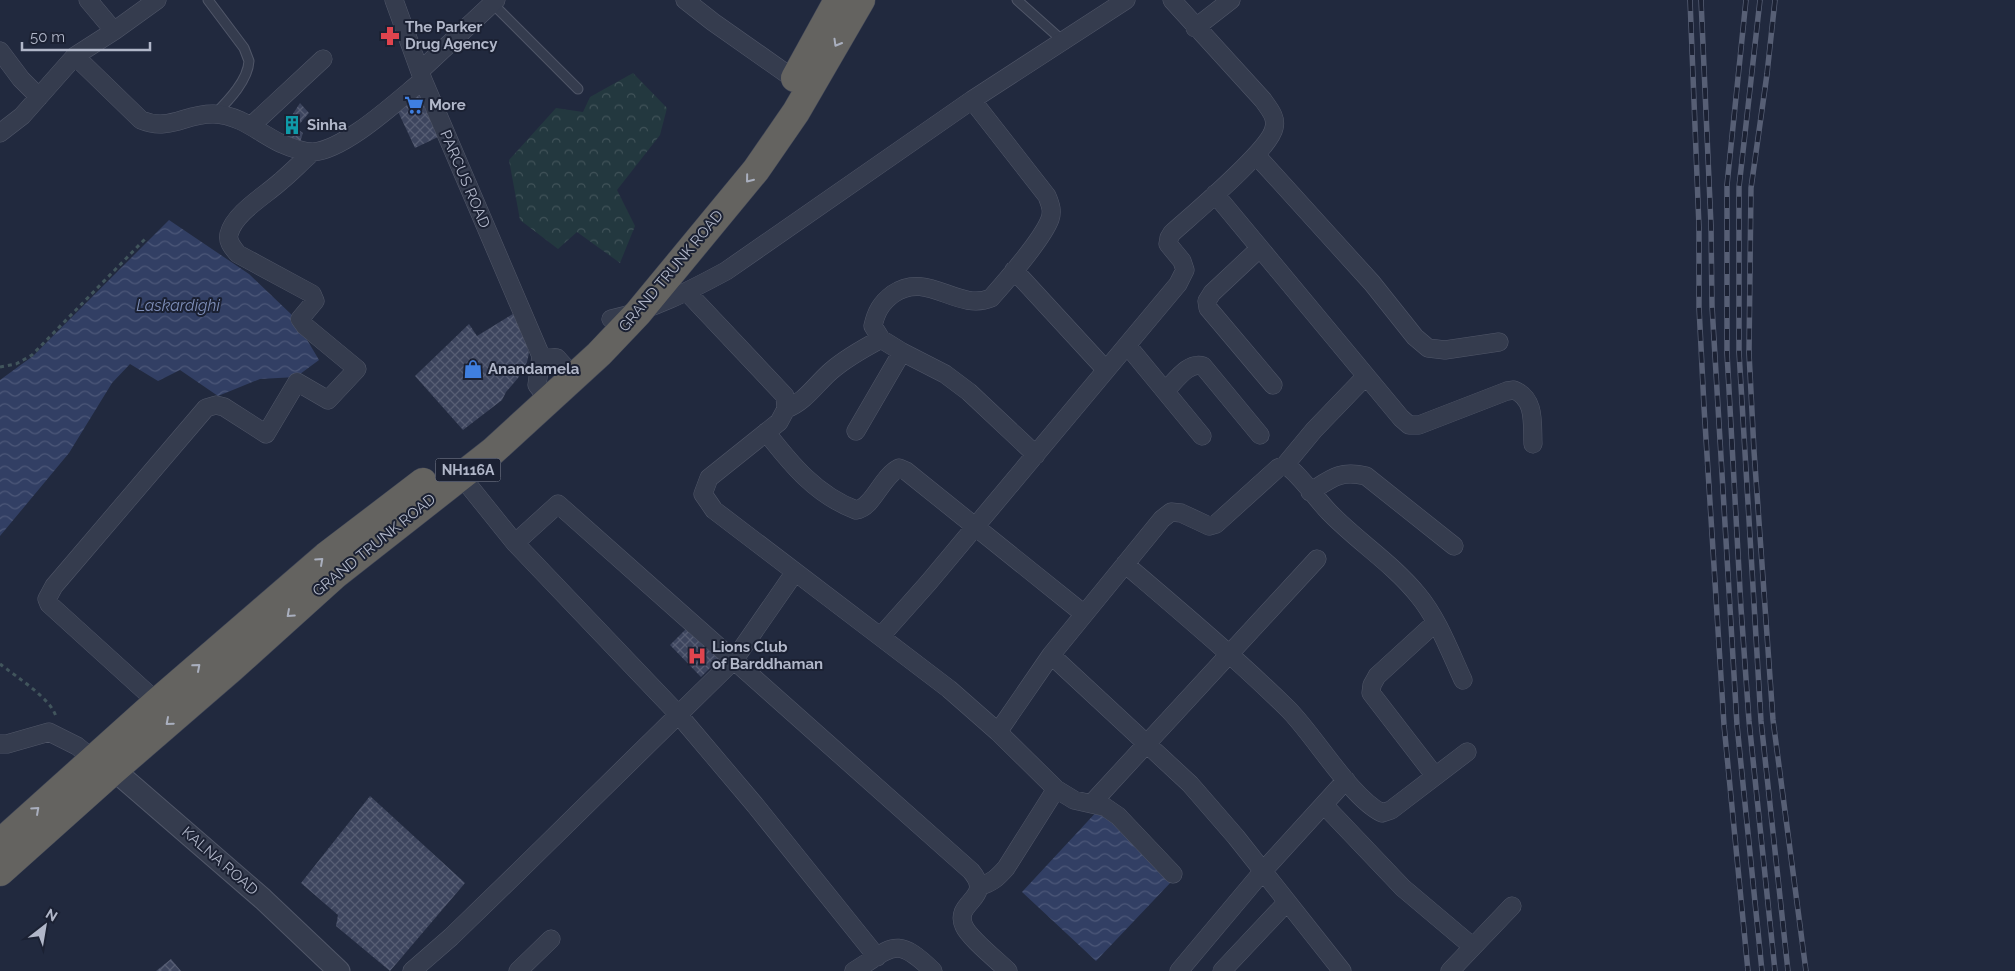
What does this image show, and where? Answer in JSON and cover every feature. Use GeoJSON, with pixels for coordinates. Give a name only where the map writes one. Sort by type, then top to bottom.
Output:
{"type":"FeatureCollection","features":[{"type":"Feature","properties":{"kind":"highway","name":"GRAND TRUNK ROAD"},"geometry":{"type":"LineString","coordinates":[[0,842],[102,760],[232,668],[334,574],[493,451],[543,392],[559,366],[611,319],[725,180],[794,80],[838,0]]}},
{"type":"Feature","properties":{"kind":"highway","name":"GRAND TRUNK ROAD"},"geometry":{"type":"LineString","coordinates":[[559,366],[638,313],[756,170],[796,112],[861,0]]}},
{"type":"Feature","properties":{"kind":"highway","name":"GRAND TRUNK ROAD"},"geometry":{"type":"LineString","coordinates":[[0,872],[157,702],[326,556],[492,428],[543,392]]}},
{"type":"Feature","properties":{"kind":"street"},"geometry":{"type":"LineString","coordinates":[[88,0],[114,31]]}},
{"type":"Feature","properties":{"kind":"street"},"geometry":{"type":"LineString","coordinates":[[0,133],[22,116],[75,56],[157,0]]}},
{"type":"Feature","properties":{"kind":"street","name":"PARCUS ROAD"},"geometry":{"type":"LineString","coordinates":[[394,0],[422,76],[559,366]]}},
{"type":"Feature","properties":{"kind":"street"},"geometry":{"type":"LineString","coordinates":[[684,0],[794,80]]}},
{"type":"Feature","properties":{"kind":"street"},"geometry":{"type":"LineString","coordinates":[[611,319],[638,313],[687,292],[726,271],[972,100],[1126,0]]}},
{"type":"Feature","properties":{"kind":"street"},"geometry":{"type":"LineString","coordinates":[[881,636],[929,582],[1183,276],[1185,270],[1182,261],[1168,244],[1169,238],[1256,155],[1272,136],[1275,126],[1274,116],[1263,100],[1195,28],[1172,0]]}},
{"type":"Feature","properties":{"kind":"street"},"geometry":{"type":"LineString","coordinates":[[1195,28],[1231,0]]}},
{"type":"Feature","properties":{"kind":"street"},"geometry":{"type":"LineString","coordinates":[[157,702],[48,604],[47,599],[54,586],[206,408],[216,405],[224,407],[266,434],[297,382],[328,400],[357,369],[311,331],[300,319],[313,305],[312,294],[238,254],[230,245],[228,235],[234,224],[250,206],[281,182],[313,152],[338,144],[361,129],[422,76],[494,2]]}},
{"type":"Feature","properties":{"kind":"street"},"geometry":{"type":"LineString","coordinates":[[0,51],[21,79],[39,97]]}},
{"type":"Feature","properties":{"kind":"street"},"geometry":{"type":"LineString","coordinates":[[75,56],[141,120],[151,124],[162,125],[196,115],[215,114],[252,125],[280,143],[313,152]]}},
{"type":"Feature","properties":{"kind":"street"},"geometry":{"type":"LineString","coordinates":[[252,125],[323,59]]}},
{"type":"Feature","properties":{"kind":"street"},"geometry":{"type":"LineString","coordinates":[[972,100],[1047,196],[1052,208],[1050,218],[1044,231],[991,298],[981,302],[969,301],[937,289],[914,286],[899,291],[886,300],[876,312],[873,326],[882,339],[902,352],[945,374],[969,392],[1036,454]]}},
{"type":"Feature","properties":{"kind":"street"},"geometry":{"type":"LineString","coordinates":[[1256,155],[1372,283],[1415,337],[1428,348],[1445,350],[1499,342]]}},
{"type":"Feature","properties":{"kind":"street"},"geometry":{"type":"LineString","coordinates":[[1215,194],[1401,418],[1409,425],[1419,425],[1514,390],[1522,393],[1530,405],[1534,444]]}},
{"type":"Feature","properties":{"kind":"street"},"geometry":{"type":"LineString","coordinates":[[1260,248],[1212,293],[1207,301],[1208,308],[1273,385]]}},
{"type":"Feature","properties":{"kind":"street"},"geometry":{"type":"LineString","coordinates":[[1014,270],[1106,370]]}},
{"type":"Feature","properties":{"kind":"street"},"geometry":{"type":"LineString","coordinates":[[687,292],[784,396],[786,409],[779,422],[709,478],[703,494],[714,510],[950,689],[998,732],[1056,789],[1074,800],[1105,807],[1118,816],[1173,874]]}},
{"type":"Feature","properties":{"kind":"street"},"geometry":{"type":"LineString","coordinates":[[786,409],[796,405],[832,370],[848,358],[882,339]]}},
{"type":"Feature","properties":{"kind":"street"},"geometry":{"type":"LineString","coordinates":[[1127,345],[1202,436]]}},
{"type":"Feature","properties":{"kind":"street"},"geometry":{"type":"LineString","coordinates":[[856,431],[902,352]]}},
{"type":"Feature","properties":{"kind":"street"},"geometry":{"type":"LineString","coordinates":[[1165,392],[1191,366],[1197,364],[1203,366],[1260,435]]}},
{"type":"Feature","properties":{"kind":"street"},"geometry":{"type":"LineString","coordinates":[[998,732],[1051,655],[1162,519],[1171,512],[1181,513],[1209,526],[1216,524],[1278,468],[1285,465],[1314,430],[1366,376]]}},
{"type":"Feature","properties":{"kind":"street"},"geometry":{"type":"LineString","coordinates":[[766,432],[800,474],[823,492],[856,510],[861,509],[889,475],[899,468],[906,471],[1084,614]]}},
{"type":"Feature","properties":{"kind":"street"},"geometry":{"type":"LineString","coordinates":[[1285,465],[1291,468],[1310,492],[1348,532],[1382,557],[1420,597],[1464,680]]}},
{"type":"Feature","properties":{"kind":"street"},"geometry":{"type":"LineString","coordinates":[[1310,492],[1336,475],[1352,473],[1366,476],[1454,546]]}},
{"type":"Feature","properties":{"kind":"street"},"geometry":{"type":"LineString","coordinates":[[461,476],[515,543],[678,714],[755,805],[877,957]]}},
{"type":"Feature","properties":{"kind":"street"},"geometry":{"type":"LineString","coordinates":[[515,543],[558,504],[971,871],[977,878],[980,886],[978,894],[964,910],[962,916],[964,927],[1008,971]]}},
{"type":"Feature","properties":{"kind":"street"},"geometry":{"type":"LineString","coordinates":[[1092,803],[1317,559]]}},
{"type":"Feature","properties":{"kind":"street"},"geometry":{"type":"LineString","coordinates":[[1126,564],[1229,654],[1289,710],[1346,780],[1373,808],[1382,813],[1391,810],[1467,752]]}},
{"type":"Feature","properties":{"kind":"street"},"geometry":{"type":"LineString","coordinates":[[412,971],[451,937],[734,660],[795,572]]}},
{"type":"Feature","properties":{"kind":"street"},"geometry":{"type":"LineString","coordinates":[[1435,623],[1377,676],[1372,685],[1371,693],[1436,776]]}},
{"type":"Feature","properties":{"kind":"street"},"geometry":{"type":"LineString","coordinates":[[1051,655],[1190,784],[1263,871],[1342,971]]}},
{"type":"Feature","properties":{"kind":"street"},"geometry":{"type":"LineString","coordinates":[[0,744],[7,744],[50,732],[102,760]]}},
{"type":"Feature","properties":{"kind":"street","name":"KALNA ROAD"},"geometry":{"type":"LineString","coordinates":[[102,760],[263,899],[339,971]]}},
{"type":"Feature","properties":{"kind":"street"},"geometry":{"type":"LineString","coordinates":[[1179,971],[1263,871],[1346,780]]}},
{"type":"Feature","properties":{"kind":"street"},"geometry":{"type":"LineString","coordinates":[[980,886],[989,884],[1006,868],[1056,789]]}},
{"type":"Feature","properties":{"kind":"street"},"geometry":{"type":"LineString","coordinates":[[1324,805],[1402,888],[1473,947]]}},
{"type":"Feature","properties":{"kind":"street"},"geometry":{"type":"LineString","coordinates":[[1222,971],[1287,902]]}},
{"type":"Feature","properties":{"kind":"street"},"geometry":{"type":"LineString","coordinates":[[1450,971],[1512,906]]}},
{"type":"Feature","properties":{"kind":"street"},"geometry":{"type":"LineString","coordinates":[[518,971],[551,939]]}},
{"type":"Feature","properties":{"kind":"street"},"geometry":{"type":"LineString","coordinates":[[854,971],[889,949],[897,948],[908,950],[933,971]]}},
{"type":"Feature","properties":{"kind":"lane"},"geometry":{"type":"LineString","coordinates":[[208,0],[244,48],[249,60],[246,73],[228,101],[215,114]]}},
{"type":"Feature","properties":{"kind":"lane"},"geometry":{"type":"LineString","coordinates":[[1017,0],[1063,41]]}},
{"type":"Feature","properties":{"kind":"lane"},"geometry":{"type":"LineString","coordinates":[[494,2],[578,89]]}},
{"type":"Feature","properties":{"kind":"path"},"geometry":{"type":"LineString","coordinates":[[0,367],[16,364],[32,355],[146,238]]}},
{"type":"Feature","properties":{"kind":"path"},"geometry":{"type":"LineString","coordinates":[[0,664],[55,710],[57,721],[50,732]]}},
{"type":"Feature","properties":{"kind":"green space"},"geometry":{"type":"Polygon","coordinates":[[[633,73],[667,108],[660,135],[617,190],[635,226],[620,263],[577,232],[558,249],[520,220],[509,160],[556,108],[583,112],[590,97],[633,73]]]}},
{"type":"Feature","properties":{"kind":"water","name":"Laskardighi"},"geometry":{"type":"Polygon","coordinates":[[[169,220],[249,274],[293,316],[319,360],[296,377],[260,379],[218,396],[180,370],[158,381],[130,364],[112,383],[69,453],[0,536],[0,380],[33,356],[169,220]]]}},
{"type":"Feature","properties":{"kind":"water"},"geometry":{"type":"Polygon","coordinates":[[[1100,808],[1172,881],[1096,961],[1022,892],[1100,808]]]}},
{"type":"Feature","properties":{"kind":"building"},"geometry":{"type":"Polygon","coordinates":[[[417,90],[438,137],[415,148],[395,105],[417,90]]]}},
{"type":"Feature","properties":{"kind":"building","name":"Sinha"},"geometry":{"type":"Polygon","coordinates":[[[300,103],[309,113],[296,128],[303,133],[299,145],[282,137],[288,126],[287,123],[300,103]]]}},
{"type":"Feature","properties":{"kind":"building","name":"Anandamela"},"geometry":{"type":"Polygon","coordinates":[[[516,312],[529,353],[527,362],[502,400],[463,430],[415,376],[469,324],[477,336],[516,312]]]}},
{"type":"Feature","properties":{"kind":"building"},"geometry":{"type":"Polygon","coordinates":[[[691,624],[722,656],[701,677],[670,645],[691,624]]]}},
{"type":"Feature","properties":{"kind":"building"},"geometry":{"type":"Polygon","coordinates":[[[370,796],[465,883],[390,971],[336,926],[338,915],[301,883],[370,796]]]}},
{"type":"Feature","properties":{"kind":"building"},"geometry":{"type":"Polygon","coordinates":[[[171,959],[181,971],[156,971],[171,959]]]}},
{"type":"Feature","properties":{"kind":"railway"},"geometry":{"type":"LineString","coordinates":[[1690,0],[1699,227],[1699,307],[1704,407],[1724,725],[1748,971]]}},
{"type":"Feature","properties":{"kind":"railway"},"geometry":{"type":"LineString","coordinates":[[1701,0],[1711,225],[1712,306],[1737,725],[1762,971]]}},
{"type":"Feature","properties":{"kind":"railway"},"geometry":{"type":"LineString","coordinates":[[1746,0],[1727,185],[1727,353],[1749,721],[1775,971]]}},
{"type":"Feature","properties":{"kind":"railway"},"geometry":{"type":"LineString","coordinates":[[1760,0],[1739,187],[1739,352],[1761,721],[1788,971]]}},
{"type":"Feature","properties":{"kind":"railway"},"geometry":{"type":"LineString","coordinates":[[1775,0],[1751,188],[1749,353],[1773,720],[1806,971]]}},
{"type":"Feature","properties":{"kind":"place","name":"The Parker Drug Agency"},"geometry":{"type":"Point","coordinates":[390,36]}},
{"type":"Feature","properties":{"kind":"place","name":"More"},"geometry":{"type":"Point","coordinates":[414,105]}},
{"type":"Feature","properties":{"kind":"place","name":"Sinha"},"geometry":{"type":"Point","coordinates":[292,125]}},
{"type":"Feature","properties":{"kind":"place","name":"Anandamela"},"geometry":{"type":"Point","coordinates":[473,369]}},
{"type":"Feature","properties":{"kind":"place","name":"Lions Club of Barddhaman"},"geometry":{"type":"Point","coordinates":[697,656]}}]}
